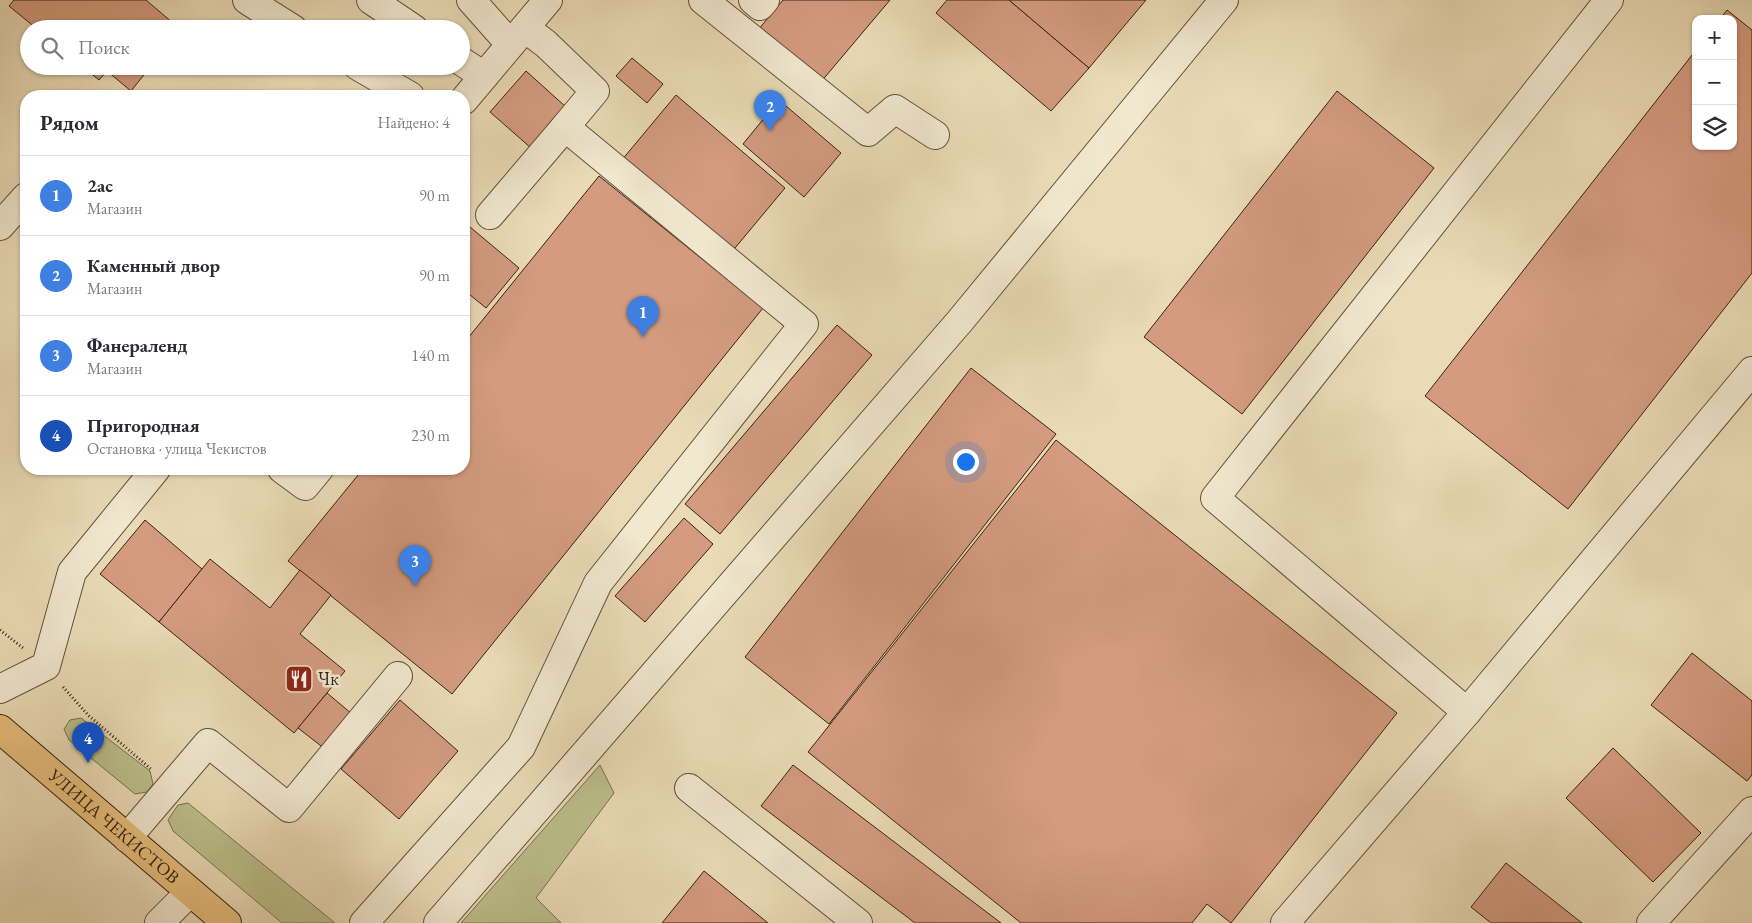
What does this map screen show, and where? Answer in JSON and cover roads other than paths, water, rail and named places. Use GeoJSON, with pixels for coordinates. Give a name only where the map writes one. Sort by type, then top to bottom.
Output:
{"type":"FeatureCollection","features":[{"type":"Feature","properties":{"kind":"main road","name":"УЛИЦА ЧЕКИСТОВ"},"geometry":{"type":"LineString","coordinates":[[0,729],[227,923]]}},
{"type":"Feature","properties":{"kind":"lane"},"geometry":{"type":"LineString","coordinates":[[247,0],[279,20]]}},
{"type":"Feature","properties":{"kind":"lane"},"geometry":{"type":"LineString","coordinates":[[371,0],[401,20]]}},
{"type":"Feature","properties":{"kind":"lane"},"geometry":{"type":"LineString","coordinates":[[471,0],[517,36],[546,44],[595,90],[490,215]]}},
{"type":"Feature","properties":{"kind":"lane"},"geometry":{"type":"LineString","coordinates":[[470,93],[548,0]]}},
{"type":"Feature","properties":{"kind":"lane"},"geometry":{"type":"LineString","coordinates":[[703,0],[868,132],[895,109],[935,135]]}},
{"type":"Feature","properties":{"kind":"lane"},"geometry":{"type":"LineString","coordinates":[[753,0],[760,6],[765,0]]}},
{"type":"Feature","properties":{"kind":"lane"},"geometry":{"type":"LineString","coordinates":[[438,923],[960,321],[1224,0]]}},
{"type":"Feature","properties":{"kind":"lane"},"geometry":{"type":"LineString","coordinates":[[1467,712],[1215,498],[1609,0]]}},
{"type":"Feature","properties":{"kind":"lane"},"geometry":{"type":"LineString","coordinates":[[470,67],[484,76]]}},
{"type":"Feature","properties":{"kind":"lane"},"geometry":{"type":"LineString","coordinates":[[374,75],[400,90]]}},
{"type":"Feature","properties":{"kind":"lane"},"geometry":{"type":"LineString","coordinates":[[364,923],[521,747],[598,583],[804,324],[565,127]]}},
{"type":"Feature","properties":{"kind":"lane"},"geometry":{"type":"LineString","coordinates":[[0,226],[20,204]]}},
{"type":"Feature","properties":{"kind":"lane"},"geometry":{"type":"LineString","coordinates":[[1285,923],[1467,712],[1752,371]]}},
{"type":"Feature","properties":{"kind":"lane"},"geometry":{"type":"LineString","coordinates":[[0,689],[46,666],[72,572],[151,475]]}},
{"type":"Feature","properties":{"kind":"lane"},"geometry":{"type":"LineString","coordinates":[[290,475],[305,486],[314,475]]}},
{"type":"Feature","properties":{"kind":"lane"},"geometry":{"type":"LineString","coordinates":[[127,838],[208,744],[289,808],[398,676]]}},
{"type":"Feature","properties":{"kind":"lane"},"geometry":{"type":"LineString","coordinates":[[690,788],[858,923]]}},
{"type":"Feature","properties":{"kind":"lane"},"geometry":{"type":"LineString","coordinates":[[1651,923],[1752,811]]}},
{"type":"Feature","properties":{"kind":"lane"},"geometry":{"type":"LineString","coordinates":[[159,923],[190,892]]}},
{"type":"Feature","properties":{"kind":"place","name":"Каменный двор"},"geometry":{"type":"Point","coordinates":[770,131]}},
{"type":"Feature","properties":{"kind":"place","name":"2ас"},"geometry":{"type":"Point","coordinates":[643,337]}},
{"type":"Feature","properties":{"kind":"place","name":"Фанераленд"},"geometry":{"type":"Point","coordinates":[415,586]}},
{"type":"Feature","properties":{"kind":"place","name":"Чк"},"geometry":{"type":"Point","coordinates":[299,679]}},
{"type":"Feature","properties":{"kind":"place","name":"Пригородная"},"geometry":{"type":"Point","coordinates":[88,763]}}]}
